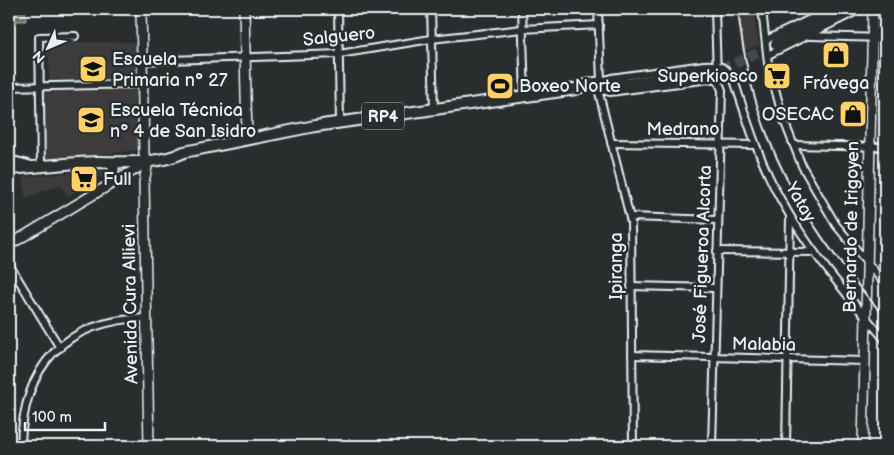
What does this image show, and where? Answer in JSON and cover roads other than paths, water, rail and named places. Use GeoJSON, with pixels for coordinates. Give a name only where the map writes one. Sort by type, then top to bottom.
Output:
{"type":"FeatureCollection","features":[{"type":"Feature","properties":{"kind":"main road"},"geometry":{"type":"LineString","coordinates":[[771,42],[839,10],[854,9]]}},
{"type":"Feature","properties":{"kind":"main road","name":"RP4"},"geometry":{"type":"LineString","coordinates":[[9,170],[98,162],[114,164],[150,158],[173,150],[184,152],[340,122],[576,89],[619,81],[625,83],[706,72]]}},
{"type":"Feature","properties":{"kind":"main road","name":"RP4"},"geometry":{"type":"LineString","coordinates":[[98,162],[111,158],[150,158]]}},
{"type":"Feature","properties":{"kind":"main road"},"geometry":{"type":"LineString","coordinates":[[9,161],[36,167]]}},
{"type":"Feature","properties":{"kind":"main road"},"geometry":{"type":"LineString","coordinates":[[113,176],[116,170],[114,164]]}},
{"type":"Feature","properties":{"kind":"street","name":"Avenida Cura Allievi"},"geometry":{"type":"LineString","coordinates":[[141,9],[142,84],[150,158],[144,177],[149,446]]}},
{"type":"Feature","properties":{"kind":"street"},"geometry":{"type":"LineString","coordinates":[[244,9],[247,139]]}},
{"type":"Feature","properties":{"kind":"street"},"geometry":{"type":"LineString","coordinates":[[338,9],[340,122]]}},
{"type":"Feature","properties":{"kind":"street"},"geometry":{"type":"LineString","coordinates":[[431,9],[434,109]]}},
{"type":"Feature","properties":{"kind":"street"},"geometry":{"type":"LineString","coordinates":[[522,9],[525,96]]}},
{"type":"Feature","properties":{"kind":"street","name":"Ipiranga"},"geometry":{"type":"LineString","coordinates":[[598,9],[598,84],[630,217],[633,446]]}},
{"type":"Feature","properties":{"kind":"street","name":"José Figueroa Alcorta"},"geometry":{"type":"LineString","coordinates":[[712,446],[722,86],[717,78],[718,64],[714,9]]}},
{"type":"Feature","properties":{"kind":"street"},"geometry":{"type":"LineString","coordinates":[[762,9],[771,42],[768,55],[783,118],[794,145],[825,208],[885,284]]}},
{"type":"Feature","properties":{"kind":"street"},"geometry":{"type":"LineString","coordinates":[[768,55],[861,9]]}},
{"type":"Feature","properties":{"kind":"street","name":"Bernardo de Irigoyen"},"geometry":{"type":"LineString","coordinates":[[863,446],[873,9]]}},
{"type":"Feature","properties":{"kind":"street","name":"Salguero"},"geometry":{"type":"LineString","coordinates":[[141,61],[339,54],[431,38],[522,29],[599,25]]}},
{"type":"Feature","properties":{"kind":"street"},"geometry":{"type":"LineString","coordinates":[[36,167],[38,37],[74,36]]}},
{"type":"Feature","properties":{"kind":"street"},"geometry":{"type":"LineString","coordinates":[[809,36],[885,38]]}},
{"type":"Feature","properties":{"kind":"street"},"geometry":{"type":"LineString","coordinates":[[598,84],[718,64]]}},
{"type":"Feature","properties":{"kind":"street","name":"Yatay"},"geometry":{"type":"LineString","coordinates":[[718,64],[728,71],[733,78],[755,145],[790,216],[814,252],[885,340]]}},
{"type":"Feature","properties":{"kind":"street"},"geometry":{"type":"LineString","coordinates":[[598,84],[610,92],[717,78]]}},
{"type":"Feature","properties":{"kind":"street"},"geometry":{"type":"LineString","coordinates":[[9,87],[142,84]]}},
{"type":"Feature","properties":{"kind":"street","name":"Medrano"},"geometry":{"type":"LineString","coordinates":[[611,143],[755,145]]}},
{"type":"Feature","properties":{"kind":"street"},"geometry":{"type":"LineString","coordinates":[[794,145],[885,147]]}},
{"type":"Feature","properties":{"kind":"street"},"geometry":{"type":"LineString","coordinates":[[9,245],[150,158]]}},
{"type":"Feature","properties":{"kind":"street"},"geometry":{"type":"LineString","coordinates":[[9,239],[126,168],[135,168]]}},
{"type":"Feature","properties":{"kind":"street"},"geometry":{"type":"LineString","coordinates":[[135,168],[144,177]]}},
{"type":"Feature","properties":{"kind":"street"},"geometry":{"type":"LineString","coordinates":[[786,446],[790,216]]}},
{"type":"Feature","properties":{"kind":"street"},"geometry":{"type":"LineString","coordinates":[[630,217],[717,220]]}},
{"type":"Feature","properties":{"kind":"street"},"geometry":{"type":"LineString","coordinates":[[717,251],[814,252]]}},
{"type":"Feature","properties":{"kind":"street"},"geometry":{"type":"LineString","coordinates":[[9,264],[60,348]]}},
{"type":"Feature","properties":{"kind":"street"},"geometry":{"type":"LineString","coordinates":[[631,286],[715,288]]}},
{"type":"Feature","properties":{"kind":"street"},"geometry":{"type":"LineString","coordinates":[[21,446],[24,406],[30,388],[45,364],[60,348],[80,333],[97,325],[118,320],[146,318]]}},
{"type":"Feature","properties":{"kind":"street","name":"Malabia"},"geometry":{"type":"LineString","coordinates":[[632,355],[865,361]]}},
{"type":"Feature","properties":{"kind":"tunnel"},"geometry":{"type":"LineString","coordinates":[[706,72],[734,64],[776,44]]}},
{"type":"Feature","properties":{"kind":"railway"},"geometry":{"type":"LineString","coordinates":[[738,9],[745,55],[755,98],[768,138],[785,176],[805,212],[829,247],[855,282],[885,317]]}},
{"type":"Feature","properties":{"kind":"place","name":"Frávega"},"geometry":{"type":"Point","coordinates":[836,55]}},
{"type":"Feature","properties":{"kind":"place","name":"Escuela Primaria n° 27"},"geometry":{"type":"Point","coordinates":[93,69]}},
{"type":"Feature","properties":{"kind":"place","name":"Superkiosco"},"geometry":{"type":"Point","coordinates":[777,76]}},
{"type":"Feature","properties":{"kind":"place","name":"Boxeo Norte"},"geometry":{"type":"Point","coordinates":[500,86]}},
{"type":"Feature","properties":{"kind":"place","name":"OSECAC"},"geometry":{"type":"Point","coordinates":[853,114]}},
{"type":"Feature","properties":{"kind":"place","name":"Escuela Técnica n° 4 de San Isidro"},"geometry":{"type":"Point","coordinates":[91,120]}},
{"type":"Feature","properties":{"kind":"place","name":"Full"},"geometry":{"type":"Point","coordinates":[84,179]}}]}
